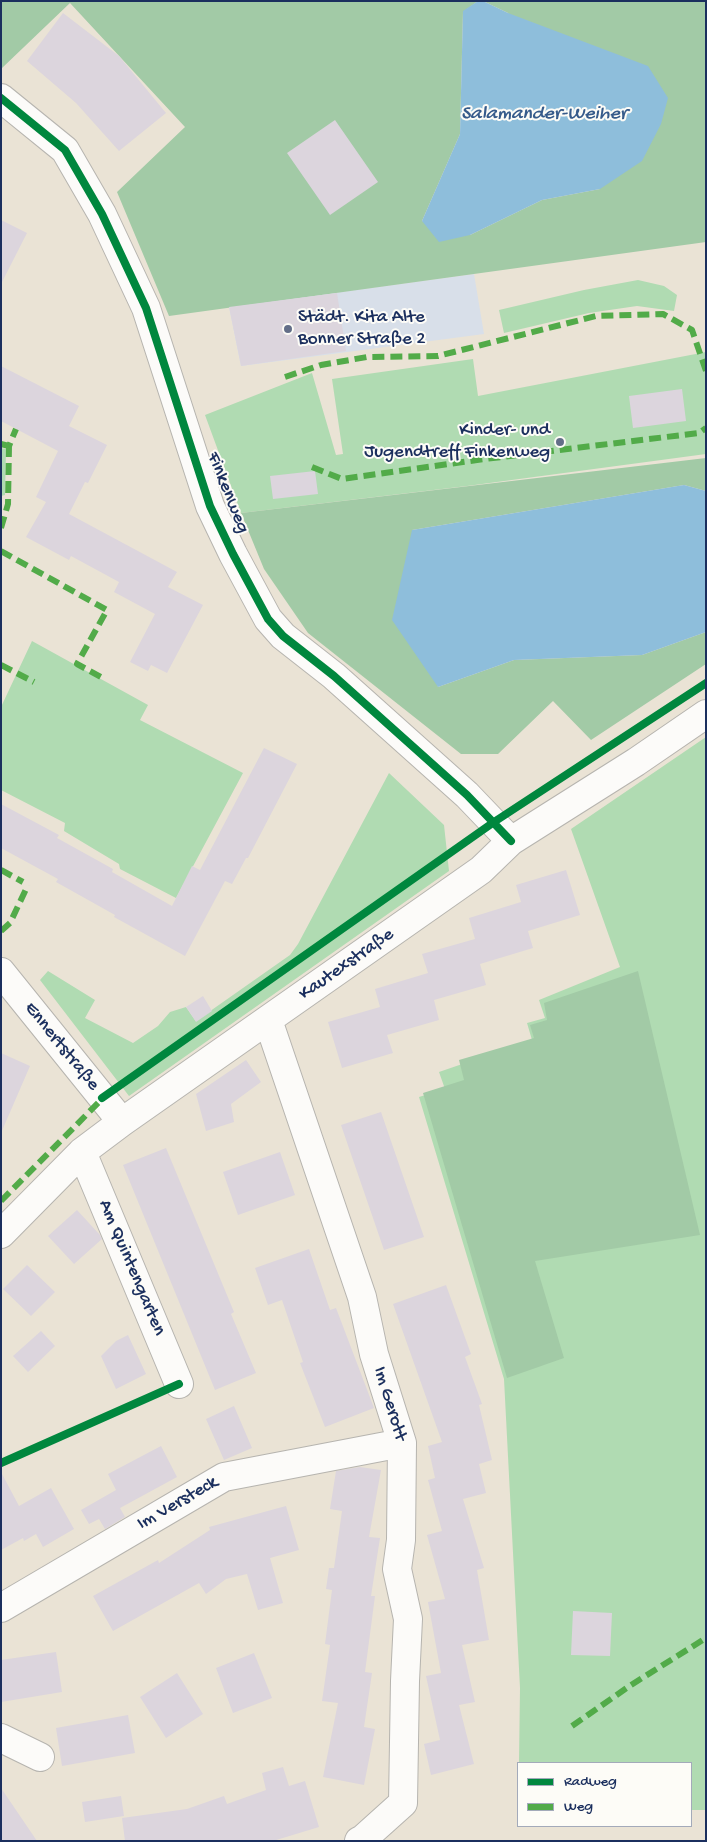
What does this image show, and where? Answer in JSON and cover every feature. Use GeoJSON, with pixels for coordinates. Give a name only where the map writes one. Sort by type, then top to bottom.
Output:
{"type":"FeatureCollection","features":[{"type":"Feature","properties":{"kind":"street","name":"Finkenweg"},"geometry":{"type":"LineString","coordinates":[[1,98],[65,150],[102,214],[146,308],[210,506],[268,619],[283,636],[334,676],[467,795],[510,841]]}},
{"type":"Feature","properties":{"kind":"street","name":"Kautexstraße"},"geometry":{"type":"LineString","coordinates":[[1,1234],[82,1152],[122,1122],[481,870],[510,841],[636,762],[706,714]]}},
{"type":"Feature","properties":{"kind":"street","name":"Ennertstraße"},"geometry":{"type":"LineString","coordinates":[[1,972],[122,1122]]}},
{"type":"Feature","properties":{"kind":"street","name":"Im Gerott"},"geometry":{"type":"LineString","coordinates":[[268,1020],[362,1297],[374,1354],[402,1443],[401,1540],[397,1569],[408,1619],[403,1803],[359,1841]]}},
{"type":"Feature","properties":{"kind":"street","name":"Am Quintengarten"},"geometry":{"type":"LineString","coordinates":[[82,1152],[179,1384]]}},
{"type":"Feature","properties":{"kind":"street","name":"Im Versteck"},"geometry":{"type":"LineString","coordinates":[[1,1608],[224,1477],[402,1443]]}},
{"type":"Feature","properties":{"kind":"street"},"geometry":{"type":"LineString","coordinates":[[1,1738],[40,1757]]}},
{"type":"Feature","properties":{"kind":"shaded area"},"geometry":{"type":"Polygon","coordinates":[[[474,274],[484,334],[241,366],[229,307],[474,274]]]}},
{"type":"Feature","properties":{"kind":"green space"},"geometry":{"type":"Polygon","coordinates":[[[1,1],[478,1],[463,12],[460,134],[422,221],[470,235],[542,200],[600,189],[508,13],[483,1],[706,1],[706,242],[169,316],[117,192],[185,127],[70,3],[1,69],[1,1]]]}},
{"type":"Feature","properties":{"kind":"green space"},"geometry":{"type":"Polygon","coordinates":[[[638,280],[664,286],[677,295],[674,311],[637,306],[589,313],[504,333],[499,310],[584,290],[638,280]]]}},
{"type":"Feature","properties":{"kind":"green space","name":"Kinder- und Jugendtreff Finkenweg"},"geometry":{"type":"Polygon","coordinates":[[[706,352],[706,454],[467,486],[241,513],[205,415],[312,373],[336,455],[343,454],[332,379],[473,359],[478,396],[706,352]]]}},
{"type":"Feature","properties":{"kind":"green space"},"geometry":{"type":"Polygon","coordinates":[[[1,448],[6,449],[5,495],[1,496],[1,448]]]}},
{"type":"Feature","properties":{"kind":"green space"},"geometry":{"type":"Polygon","coordinates":[[[706,458],[706,491],[684,485],[412,530],[438,687],[514,660],[642,655],[706,632],[706,664],[591,740],[553,701],[498,754],[461,754],[308,633],[264,569],[241,513],[706,458]]]}},
{"type":"Feature","properties":{"kind":"green space"},"geometry":{"type":"Polygon","coordinates":[[[32,641],[148,705],[140,720],[243,773],[176,898],[120,869],[119,864],[64,831],[65,823],[1,790],[1,707],[32,641]]]}},
{"type":"Feature","properties":{"kind":"green space"},"geometry":{"type":"Polygon","coordinates":[[[706,737],[706,1810],[692,1810],[692,1762],[519,1762],[520,1688],[504,1379],[419,1097],[445,1089],[439,1072],[532,1040],[527,1023],[545,1018],[539,1000],[620,967],[571,829],[706,737]]]}},
{"type":"Feature","properties":{"kind":"green space"},"geometry":{"type":"Polygon","coordinates":[[[389,773],[444,825],[449,871],[129,1096],[40,980],[48,971],[95,1000],[85,1018],[133,1043],[158,1026],[170,1012],[186,1007],[196,1021],[290,955],[298,944],[389,773]]]}},
{"type":"Feature","properties":{"kind":"green space"},"geometry":{"type":"Polygon","coordinates":[[[638,971],[700,1235],[535,1261],[564,1358],[507,1378],[423,1093],[464,1080],[459,1060],[534,1038],[530,1025],[547,1020],[544,1003],[638,971]]]}},
{"type":"Feature","properties":{"kind":"water","name":"Salamander-Weiher"},"geometry":{"type":"Polygon","coordinates":[[[478,1],[483,1],[508,13],[648,66],[668,98],[661,124],[642,161],[600,189],[542,200],[470,235],[439,242],[422,221],[460,134],[463,11],[478,1]]]}},
{"type":"Feature","properties":{"kind":"water"},"geometry":{"type":"Polygon","coordinates":[[[684,485],[706,491],[706,632],[642,655],[514,660],[438,687],[392,620],[412,530],[684,485]]]}},
{"type":"Feature","properties":{"kind":"building"},"geometry":{"type":"Polygon","coordinates":[[[63,13],[119,56],[166,113],[119,151],[76,103],[27,61],[63,13]]]}},
{"type":"Feature","properties":{"kind":"building"},"geometry":{"type":"Polygon","coordinates":[[[335,120],[378,182],[330,215],[287,153],[335,120]]]}},
{"type":"Feature","properties":{"kind":"building"},"geometry":{"type":"Polygon","coordinates":[[[1,220],[27,233],[1,284],[1,220]]]}},
{"type":"Feature","properties":{"kind":"building","name":"Städt. Kita Alte Bonner Straße 2"},"geometry":{"type":"Polygon","coordinates":[[[337,293],[346,351],[241,366],[229,307],[337,293]]]}},
{"type":"Feature","properties":{"kind":"building"},"geometry":{"type":"Polygon","coordinates":[[[1,366],[79,406],[69,426],[107,445],[88,483],[85,482],[69,514],[177,572],[168,587],[203,605],[167,673],[151,665],[148,671],[130,662],[155,614],[114,592],[119,582],[71,556],[69,560],[26,537],[46,502],[36,497],[58,451],[1,421],[1,366]]]}},
{"type":"Feature","properties":{"kind":"building"},"geometry":{"type":"Polygon","coordinates":[[[682,389],[686,421],[633,428],[629,396],[682,389]]]}},
{"type":"Feature","properties":{"kind":"building"},"geometry":{"type":"Polygon","coordinates":[[[315,471],[318,494],[273,499],[270,476],[315,471]]]}},
{"type":"Feature","properties":{"kind":"building"},"geometry":{"type":"Polygon","coordinates":[[[264,748],[297,764],[248,858],[246,858],[232,884],[225,881],[185,956],[114,917],[115,915],[56,882],[58,879],[1,848],[1,804],[59,835],[57,838],[113,869],[112,872],[172,906],[192,866],[200,870],[264,748]]]}},
{"type":"Feature","properties":{"kind":"building"},"geometry":{"type":"Polygon","coordinates":[[[566,870],[580,915],[528,931],[533,948],[480,964],[486,985],[434,1000],[439,1020],[387,1035],[393,1053],[342,1068],[328,1022],[380,1007],[375,989],[428,973],[422,954],[475,939],[469,918],[521,902],[516,885],[566,870]]]}},
{"type":"Feature","properties":{"kind":"building"},"geometry":{"type":"Polygon","coordinates":[[[203,996],[212,1011],[196,1022],[186,1007],[203,996]]]}},
{"type":"Feature","properties":{"kind":"building"},"geometry":{"type":"Polygon","coordinates":[[[1,1053],[30,1066],[1,1133],[1,1053]]]}},
{"type":"Feature","properties":{"kind":"building"},"geometry":{"type":"Polygon","coordinates":[[[246,1060],[261,1082],[231,1104],[234,1122],[206,1131],[196,1094],[246,1060]]]}},
{"type":"Feature","properties":{"kind":"building"},"geometry":{"type":"Polygon","coordinates":[[[381,1112],[424,1237],[384,1250],[341,1125],[381,1112]]]}},
{"type":"Feature","properties":{"kind":"building"},"geometry":{"type":"Polygon","coordinates":[[[166,1148],[234,1312],[231,1314],[256,1373],[215,1390],[123,1165],[166,1148]]]}},
{"type":"Feature","properties":{"kind":"building"},"geometry":{"type":"Polygon","coordinates":[[[280,1152],[295,1195],[238,1215],[223,1172],[280,1152]]]}},
{"type":"Feature","properties":{"kind":"building"},"geometry":{"type":"Polygon","coordinates":[[[77,1210],[102,1239],[74,1264],[48,1236],[77,1210]]]}},
{"type":"Feature","properties":{"kind":"building"},"geometry":{"type":"Polygon","coordinates":[[[309,1249],[330,1310],[336,1308],[374,1408],[325,1427],[300,1363],[303,1362],[282,1300],[268,1305],[255,1268],[309,1249]]]}},
{"type":"Feature","properties":{"kind":"building"},"geometry":{"type":"Polygon","coordinates":[[[27,1265],[55,1292],[31,1316],[3,1289],[27,1265]]]}},
{"type":"Feature","properties":{"kind":"building"},"geometry":{"type":"Polygon","coordinates":[[[446,1285],[471,1354],[465,1357],[482,1404],[479,1405],[492,1460],[479,1464],[486,1493],[463,1499],[484,1568],[477,1570],[489,1640],[462,1645],[475,1702],[459,1705],[474,1764],[431,1775],[424,1744],[440,1740],[426,1676],[441,1673],[428,1602],[445,1599],[427,1535],[442,1531],[428,1480],[435,1478],[428,1446],[442,1442],[393,1304],[446,1285]]]}},
{"type":"Feature","properties":{"kind":"building"},"geometry":{"type":"Polygon","coordinates":[[[41,1331],[55,1346],[28,1372],[13,1356],[41,1331]]]}},
{"type":"Feature","properties":{"kind":"building"},"geometry":{"type":"Polygon","coordinates":[[[128,1335],[146,1374],[116,1389],[101,1356],[116,1341],[128,1335]]]}},
{"type":"Feature","properties":{"kind":"building"},"geometry":{"type":"Polygon","coordinates":[[[234,1406],[252,1448],[224,1460],[206,1419],[234,1406]]]}},
{"type":"Feature","properties":{"kind":"building"},"geometry":{"type":"Polygon","coordinates":[[[161,1446],[177,1477],[120,1508],[125,1517],[105,1529],[99,1519],[89,1524],[81,1510],[116,1490],[108,1474],[161,1446]]]}},
{"type":"Feature","properties":{"kind":"building"},"geometry":{"type":"Polygon","coordinates":[[[360,1467],[381,1470],[369,1537],[380,1538],[371,1596],[375,1596],[365,1672],[372,1673],[364,1727],[375,1729],[364,1785],[323,1777],[338,1703],[322,1701],[330,1645],[325,1644],[332,1590],[326,1589],[329,1568],[334,1568],[342,1511],[330,1509],[336,1471],[360,1467]]]}},
{"type":"Feature","properties":{"kind":"building"},"geometry":{"type":"Polygon","coordinates":[[[1,1472],[19,1506],[51,1488],[74,1529],[43,1547],[36,1534],[24,1541],[23,1538],[1,1550],[1,1472]]]}},
{"type":"Feature","properties":{"kind":"building"},"geometry":{"type":"Polygon","coordinates":[[[286,1506],[299,1550],[270,1558],[283,1603],[258,1610],[247,1574],[226,1579],[206,1594],[199,1583],[113,1631],[93,1596],[158,1560],[159,1563],[210,1530],[209,1527],[286,1506]]]}},
{"type":"Feature","properties":{"kind":"building"},"geometry":{"type":"Polygon","coordinates":[[[573,1611],[612,1613],[610,1656],[571,1655],[573,1611]]]}},
{"type":"Feature","properties":{"kind":"building"},"geometry":{"type":"Polygon","coordinates":[[[56,1652],[62,1692],[1,1702],[1,1660],[56,1652]]]}},
{"type":"Feature","properties":{"kind":"building"},"geometry":{"type":"Polygon","coordinates":[[[254,1653],[272,1698],[233,1713],[216,1668],[254,1653]]]}},
{"type":"Feature","properties":{"kind":"building"},"geometry":{"type":"Polygon","coordinates":[[[177,1673],[203,1714],[166,1738],[140,1697],[177,1673]]]}},
{"type":"Feature","properties":{"kind":"building"},"geometry":{"type":"Polygon","coordinates":[[[128,1715],[135,1753],[62,1766],[56,1728],[128,1715]]]}},
{"type":"Feature","properties":{"kind":"building"},"geometry":{"type":"Polygon","coordinates":[[[283,1767],[289,1786],[305,1781],[319,1827],[273,1841],[125,1841],[122,1818],[187,1809],[224,1796],[227,1804],[266,1790],[262,1773],[283,1767]]]}},
{"type":"Feature","properties":{"kind":"building"},"geometry":{"type":"Polygon","coordinates":[[[1,1788],[37,1841],[1,1841],[1,1788]]]}},
{"type":"Feature","properties":{"kind":"building"},"geometry":{"type":"Polygon","coordinates":[[[121,1796],[124,1816],[85,1822],[82,1802],[121,1796]]]}},
{"type":"Feature","properties":{"kind":"marked path"},"geometry":{"type":"LineString","coordinates":[[285,377],[321,365],[367,357],[438,356],[596,316],[663,314],[692,330],[706,371]]}},
{"type":"Feature","properties":{"kind":"marked path"},"geometry":{"type":"LineString","coordinates":[[312,467],[342,479],[477,460],[699,433],[706,428]]}},
{"type":"Feature","properties":{"kind":"marked path"},"geometry":{"type":"LineString","coordinates":[[1,444],[9,446],[16,429]]}},
{"type":"Feature","properties":{"kind":"marked path"},"geometry":{"type":"LineString","coordinates":[[1,528],[8,504],[9,446]]}},
{"type":"Feature","properties":{"kind":"marked path"},"geometry":{"type":"LineString","coordinates":[[1,551],[107,610],[77,664],[101,677]]}},
{"type":"Feature","properties":{"kind":"marked path"},"geometry":{"type":"LineString","coordinates":[[1,665],[34,682]]}},
{"type":"Feature","properties":{"kind":"marked path"},"geometry":{"type":"LineString","coordinates":[[1,870],[23,882]]}},
{"type":"Feature","properties":{"kind":"marked path"},"geometry":{"type":"LineString","coordinates":[[1,931],[10,923],[28,885]]}},
{"type":"Feature","properties":{"kind":"marked path"},"geometry":{"type":"LineString","coordinates":[[1,1201],[106,1095]]}},
{"type":"Feature","properties":{"kind":"marked path"},"geometry":{"type":"LineString","coordinates":[[572,1726],[631,1685],[706,1638]]}},
{"type":"Feature","properties":{"kind":"cycle path"},"geometry":{"type":"LineString","coordinates":[[1,98],[65,150],[102,214],[146,308],[210,506],[268,619],[283,636],[334,676],[467,795],[511,841]]}},
{"type":"Feature","properties":{"kind":"cycle path"},"geometry":{"type":"LineString","coordinates":[[102,1098],[494,822],[706,683]]}},
{"type":"Feature","properties":{"kind":"cycle path"},"geometry":{"type":"LineString","coordinates":[[1,1463],[179,1384]]}},
{"type":"Feature","properties":{"kind":"place","name":"Städt. Kita Alte Bonner Straße 2"},"geometry":{"type":"Point","coordinates":[288,329]}},
{"type":"Feature","properties":{"kind":"place","name":"Kinder- und Jugendtreff Finkenweg"},"geometry":{"type":"Point","coordinates":[560,442]}}]}
